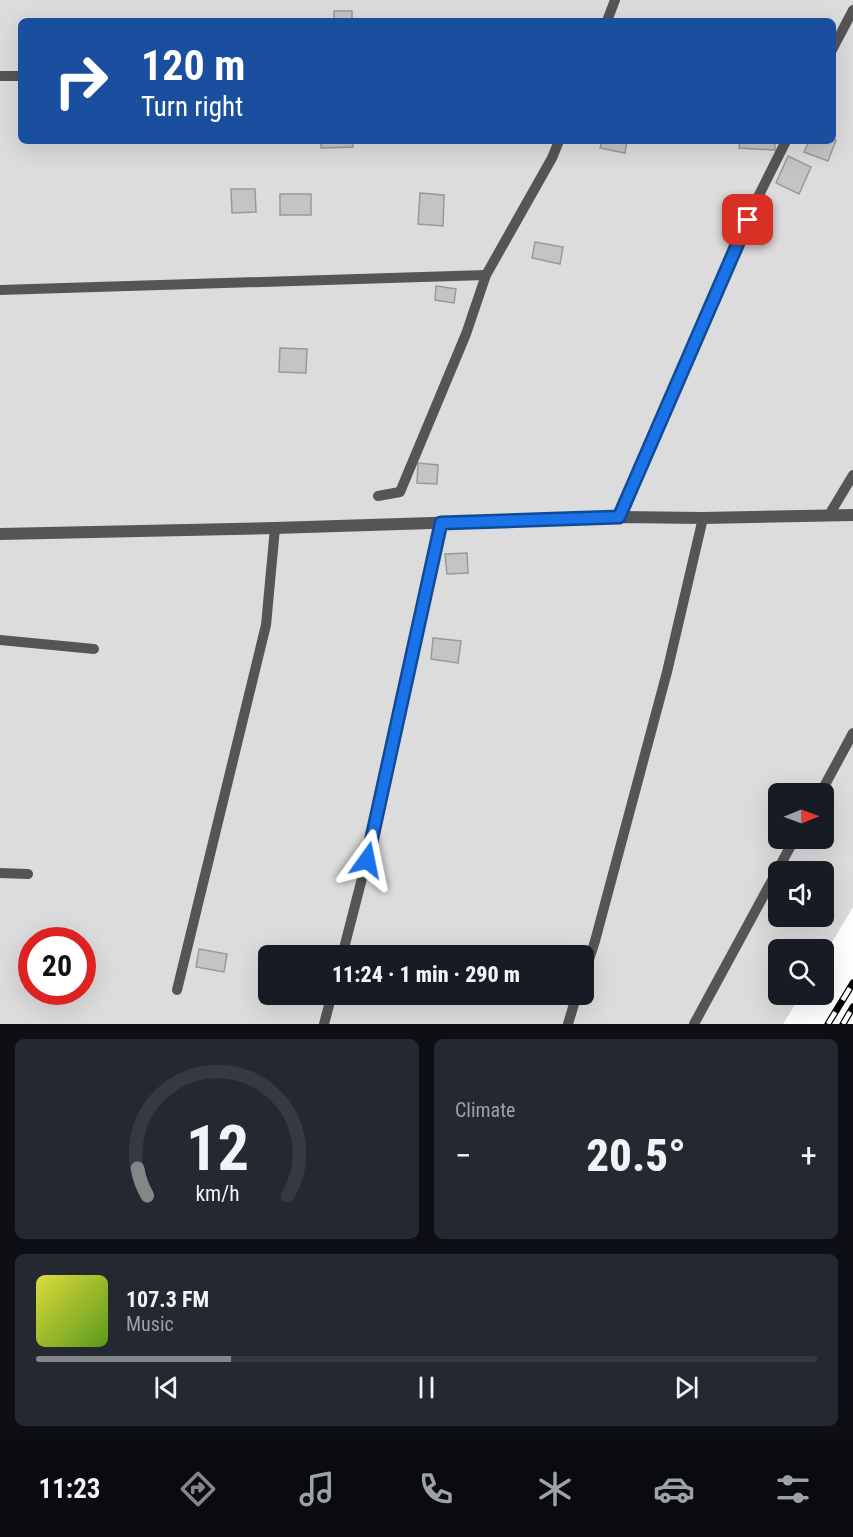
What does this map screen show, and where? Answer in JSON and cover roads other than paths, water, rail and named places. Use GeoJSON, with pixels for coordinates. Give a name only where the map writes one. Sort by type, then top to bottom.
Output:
{"type":"FeatureCollection","features":[{"type":"Feature","properties":{"kind":"street"},"geometry":{"type":"LineString","coordinates":[[0,534],[619,517],[853,515]]}},
{"type":"Feature","properties":{"kind":"lane"},"geometry":{"type":"LineString","coordinates":[[607,18],[615,0]]}},
{"type":"Feature","properties":{"kind":"lane"},"geometry":{"type":"LineString","coordinates":[[836,42],[853,10]]}},
{"type":"Feature","properties":{"kind":"lane"},"geometry":{"type":"LineString","coordinates":[[0,76],[18,76]]}},
{"type":"Feature","properties":{"kind":"lane"},"geometry":{"type":"LineString","coordinates":[[378,496],[400,492],[466,334],[486,275],[558,144]]}},
{"type":"Feature","properties":{"kind":"lane"},"geometry":{"type":"LineString","coordinates":[[619,517],[757,199],[784,144]]}},
{"type":"Feature","properties":{"kind":"lane"},"geometry":{"type":"LineString","coordinates":[[0,290],[486,275]]}},
{"type":"Feature","properties":{"kind":"lane"},"geometry":{"type":"LineString","coordinates":[[829,515],[853,475]]}},
{"type":"Feature","properties":{"kind":"lane"},"geometry":{"type":"LineString","coordinates":[[593,945],[667,672],[703,518]]}},
{"type":"Feature","properties":{"kind":"lane"},"geometry":{"type":"LineString","coordinates":[[345,945],[367,860],[441,523]]}},
{"type":"Feature","properties":{"kind":"lane"},"geometry":{"type":"LineString","coordinates":[[177,990],[266,625],[274,528]]}},
{"type":"Feature","properties":{"kind":"lane"},"geometry":{"type":"LineString","coordinates":[[0,640],[94,649]]}},
{"type":"Feature","properties":{"kind":"lane"},"geometry":{"type":"LineString","coordinates":[[826,783],[853,734]]}},
{"type":"Feature","properties":{"kind":"lane"},"geometry":{"type":"LineString","coordinates":[[694,1024],[789,849]]}},
{"type":"Feature","properties":{"kind":"lane"},"geometry":{"type":"LineString","coordinates":[[0,873],[28,874]]}},
{"type":"Feature","properties":{"kind":"lane"},"geometry":{"type":"LineString","coordinates":[[324,1024],[329,1005]]}},
{"type":"Feature","properties":{"kind":"lane"},"geometry":{"type":"LineString","coordinates":[[568,1024],[574,1005]]}},
{"type":"Feature","properties":{"kind":"railway"},"geometry":{"type":"LineString","coordinates":[[828,1024],[853,983]]}},
{"type":"Feature","properties":{"kind":"railway"},"geometry":{"type":"LineString","coordinates":[[843,1024],[853,1007]]}}]}
